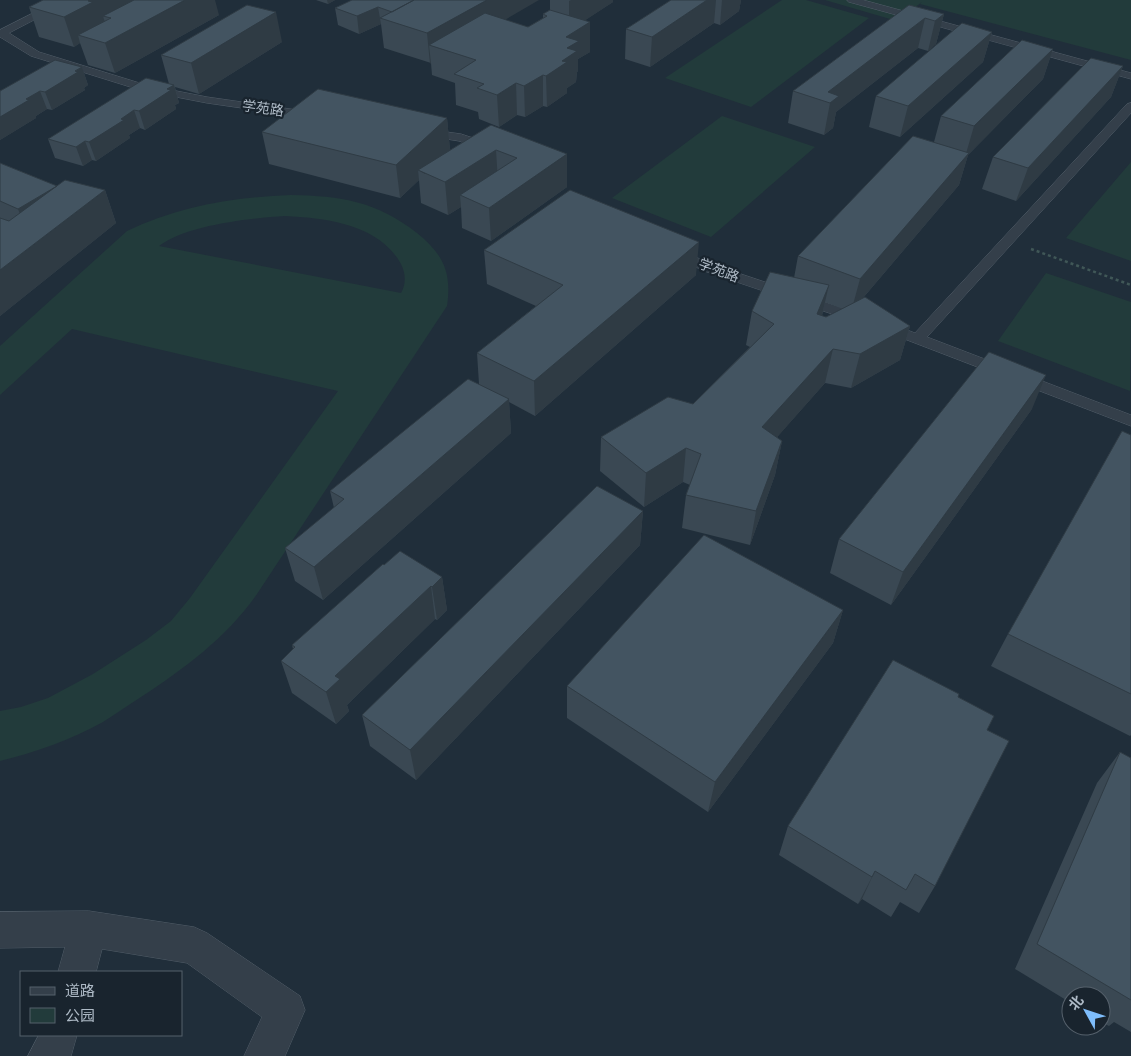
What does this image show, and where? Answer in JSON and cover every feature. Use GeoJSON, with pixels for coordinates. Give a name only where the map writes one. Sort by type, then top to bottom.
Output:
{"type":"FeatureCollection","features":[{"type":"Feature","properties":{"kind":"street"},"geometry":{"type":"LineString","coordinates":[[77,971],[89,929]]}},
{"type":"Feature","properties":{"kind":"street"},"geometry":{"type":"LineString","coordinates":[[6,935],[89,929],[194,946],[286,1010],[264,1056]]}},
{"type":"Feature","properties":{"kind":"street"},"geometry":{"type":"LineString","coordinates":[[48,1056],[55,1048],[58,1036]]}},
{"type":"Feature","properties":{"kind":"lane"},"geometry":{"type":"LineString","coordinates":[[1,33],[67,0]]}},
{"type":"Feature","properties":{"kind":"lane"},"geometry":{"type":"LineString","coordinates":[[852,0],[1131,76]]}},
{"type":"Feature","properties":{"kind":"lane","name":"学苑路"},"geometry":{"type":"LineString","coordinates":[[1,33],[35,54],[144,88],[324,118]]}},
{"type":"Feature","properties":{"kind":"lane"},"geometry":{"type":"LineString","coordinates":[[918,338],[1131,106]]}},
{"type":"Feature","properties":{"kind":"lane"},"geometry":{"type":"LineString","coordinates":[[412,131],[461,138],[498,152]]}},
{"type":"Feature","properties":{"kind":"lane","name":"学苑路"},"geometry":{"type":"LineString","coordinates":[[660,245],[712,269],[918,338],[1131,421]]}},
{"type":"Feature","properties":{"kind":"path"},"geometry":{"type":"LineString","coordinates":[[1007,241],[1131,285]]}},
{"type":"Feature","properties":{"kind":"green space"},"geometry":{"type":"Polygon","coordinates":[[[782,0],[806,0],[869,18],[751,107],[665,78],[782,0]]]}},
{"type":"Feature","properties":{"kind":"green space"},"geometry":{"type":"Polygon","coordinates":[[[825,0],[1131,0],[1131,60],[920,4],[922,2],[897,21],[825,0]]]}},
{"type":"Feature","properties":{"kind":"green space"},"geometry":{"type":"Polygon","coordinates":[[[722,116],[815,147],[711,237],[612,198],[722,116]]]}},
{"type":"Feature","properties":{"kind":"green space"},"geometry":{"type":"Polygon","coordinates":[[[1131,162],[1131,261],[1066,238],[1131,162]]]}},
{"type":"Feature","properties":{"kind":"green space"},"geometry":{"type":"Polygon","coordinates":[[[291,195],[342,199],[372,207],[402,222],[433,248],[444,265],[448,283],[447,306],[257,594],[219,638],[189,663],[103,722],[53,745],[0,761],[0,711],[21,707],[48,698],[93,674],[146,640],[171,621],[190,598],[338,391],[72,329],[0,395],[0,346],[127,231],[167,215],[207,204],[291,195]],[[285,216],[237,221],[202,228],[185,233],[159,246],[401,293],[403,290],[405,275],[403,268],[391,251],[379,240],[350,226],[317,219],[285,216]]]}},
{"type":"Feature","properties":{"kind":"green space"},"geometry":{"type":"Polygon","coordinates":[[[1046,273],[1131,302],[1130,391],[998,341],[1046,273]]]}},
{"type":"Feature","properties":{"kind":"building"},"geometry":{"type":"Polygon","coordinates":[[[43,0],[89,0],[93,2],[64,17],[29,7],[43,0]]]}},
{"type":"Feature","properties":{"kind":"building"},"geometry":{"type":"Polygon","coordinates":[[[134,0],[185,0],[105,43],[78,35],[111,18],[103,16],[134,0]]]}},
{"type":"Feature","properties":{"kind":"building"},"geometry":{"type":"Polygon","coordinates":[[[352,0],[414,0],[392,12],[378,7],[357,16],[335,8],[352,0]]]}},
{"type":"Feature","properties":{"kind":"building"},"geometry":{"type":"Polygon","coordinates":[[[414,0],[487,0],[427,33],[380,18],[414,0]]]}},
{"type":"Feature","properties":{"kind":"building"},"geometry":{"type":"Polygon","coordinates":[[[671,0],[707,0],[652,37],[626,29],[671,0]]]}},
{"type":"Feature","properties":{"kind":"building"},"geometry":{"type":"Polygon","coordinates":[[[247,5],[276,12],[191,63],[161,55],[247,5]]]}},
{"type":"Feature","properties":{"kind":"building"},"geometry":{"type":"Polygon","coordinates":[[[909,5],[944,14],[935,21],[925,18],[828,92],[839,96],[830,103],[793,91],[909,5]]]}},
{"type":"Feature","properties":{"kind":"building"},"geometry":{"type":"Polygon","coordinates":[[[550,10],[590,22],[566,37],[579,41],[567,48],[577,51],[562,61],[567,62],[546,76],[543,75],[524,86],[516,83],[497,95],[477,88],[484,84],[454,74],[476,60],[429,45],[485,13],[528,27],[547,16],[543,14],[550,10]]]}},
{"type":"Feature","properties":{"kind":"building"},"geometry":{"type":"Polygon","coordinates":[[[962,23],[992,32],[908,106],[876,96],[962,23]]]}},
{"type":"Feature","properties":{"kind":"building"},"geometry":{"type":"Polygon","coordinates":[[[1022,40],[1053,49],[974,126],[941,116],[1022,40]]]}},
{"type":"Feature","properties":{"kind":"building"},"geometry":{"type":"Polygon","coordinates":[[[1091,58],[1123,66],[1028,168],[993,157],[1091,58]]]}},
{"type":"Feature","properties":{"kind":"building"},"geometry":{"type":"Polygon","coordinates":[[[55,60],[82,67],[75,71],[78,72],[45,92],[40,91],[26,99],[29,100],[0,117],[0,91],[55,60]]]}},
{"type":"Feature","properties":{"kind":"building"},"geometry":{"type":"Polygon","coordinates":[[[146,78],[174,85],[167,89],[171,90],[139,111],[134,110],[121,119],[124,120],[89,142],[85,141],[76,147],[48,139],[146,78]]]}},
{"type":"Feature","properties":{"kind":"building"},"geometry":{"type":"Polygon","coordinates":[[[318,89],[447,118],[396,165],[262,132],[318,89]]]}},
{"type":"Feature","properties":{"kind":"building"},"geometry":{"type":"Polygon","coordinates":[[[491,125],[567,154],[489,208],[460,195],[517,158],[496,150],[445,182],[418,170],[491,125]]]}},
{"type":"Feature","properties":{"kind":"building"},"geometry":{"type":"Polygon","coordinates":[[[913,136],[969,153],[860,279],[798,256],[913,136]]]}},
{"type":"Feature","properties":{"kind":"building"},"geometry":{"type":"Polygon","coordinates":[[[0,163],[57,186],[18,209],[0,201],[0,163]]]}},
{"type":"Feature","properties":{"kind":"building"},"geometry":{"type":"Polygon","coordinates":[[[65,180],[105,190],[0,270],[0,218],[9,221],[65,180]]]}},
{"type":"Feature","properties":{"kind":"building"},"geometry":{"type":"Polygon","coordinates":[[[570,190],[699,242],[534,381],[477,353],[563,285],[484,250],[570,190]]]}},
{"type":"Feature","properties":{"kind":"building"},"geometry":{"type":"Polygon","coordinates":[[[770,272],[829,285],[817,314],[826,317],[865,297],[910,326],[860,354],[833,349],[762,427],[782,441],[756,511],[686,495],[701,454],[686,448],[646,473],[601,437],[668,397],[693,404],[774,324],[752,311],[770,272]]]}},
{"type":"Feature","properties":{"kind":"building"},"geometry":{"type":"Polygon","coordinates":[[[989,352],[1046,375],[903,572],[839,539],[989,352]]]}},
{"type":"Feature","properties":{"kind":"building"},"geometry":{"type":"Polygon","coordinates":[[[468,379],[509,399],[314,567],[285,548],[344,499],[330,491],[468,379]]]}},
{"type":"Feature","properties":{"kind":"building"},"geometry":{"type":"Polygon","coordinates":[[[1122,431],[1131,435],[1131,694],[1008,634],[1122,431]]]}},
{"type":"Feature","properties":{"kind":"building"},"geometry":{"type":"Polygon","coordinates":[[[597,486],[643,511],[410,750],[362,715],[597,486]]]}},
{"type":"Feature","properties":{"kind":"building"},"geometry":{"type":"Polygon","coordinates":[[[704,535],[843,610],[715,782],[567,686],[704,535]]]}},
{"type":"Feature","properties":{"kind":"building"},"geometry":{"type":"Polygon","coordinates":[[[400,551],[442,577],[335,676],[340,679],[326,692],[281,661],[295,647],[292,645],[400,551]]]}},
{"type":"Feature","properties":{"kind":"building"},"geometry":{"type":"Polygon","coordinates":[[[893,660],[959,694],[958,697],[994,716],[987,730],[1009,741],[935,886],[915,874],[906,890],[875,871],[872,877],[788,826],[893,660]]]}},
{"type":"Feature","properties":{"kind":"building"},"geometry":{"type":"Polygon","coordinates":[[[1120,752],[1131,758],[1131,1000],[1111,988],[1111,986],[1108,986],[1037,944],[1120,752]]]}}]}
